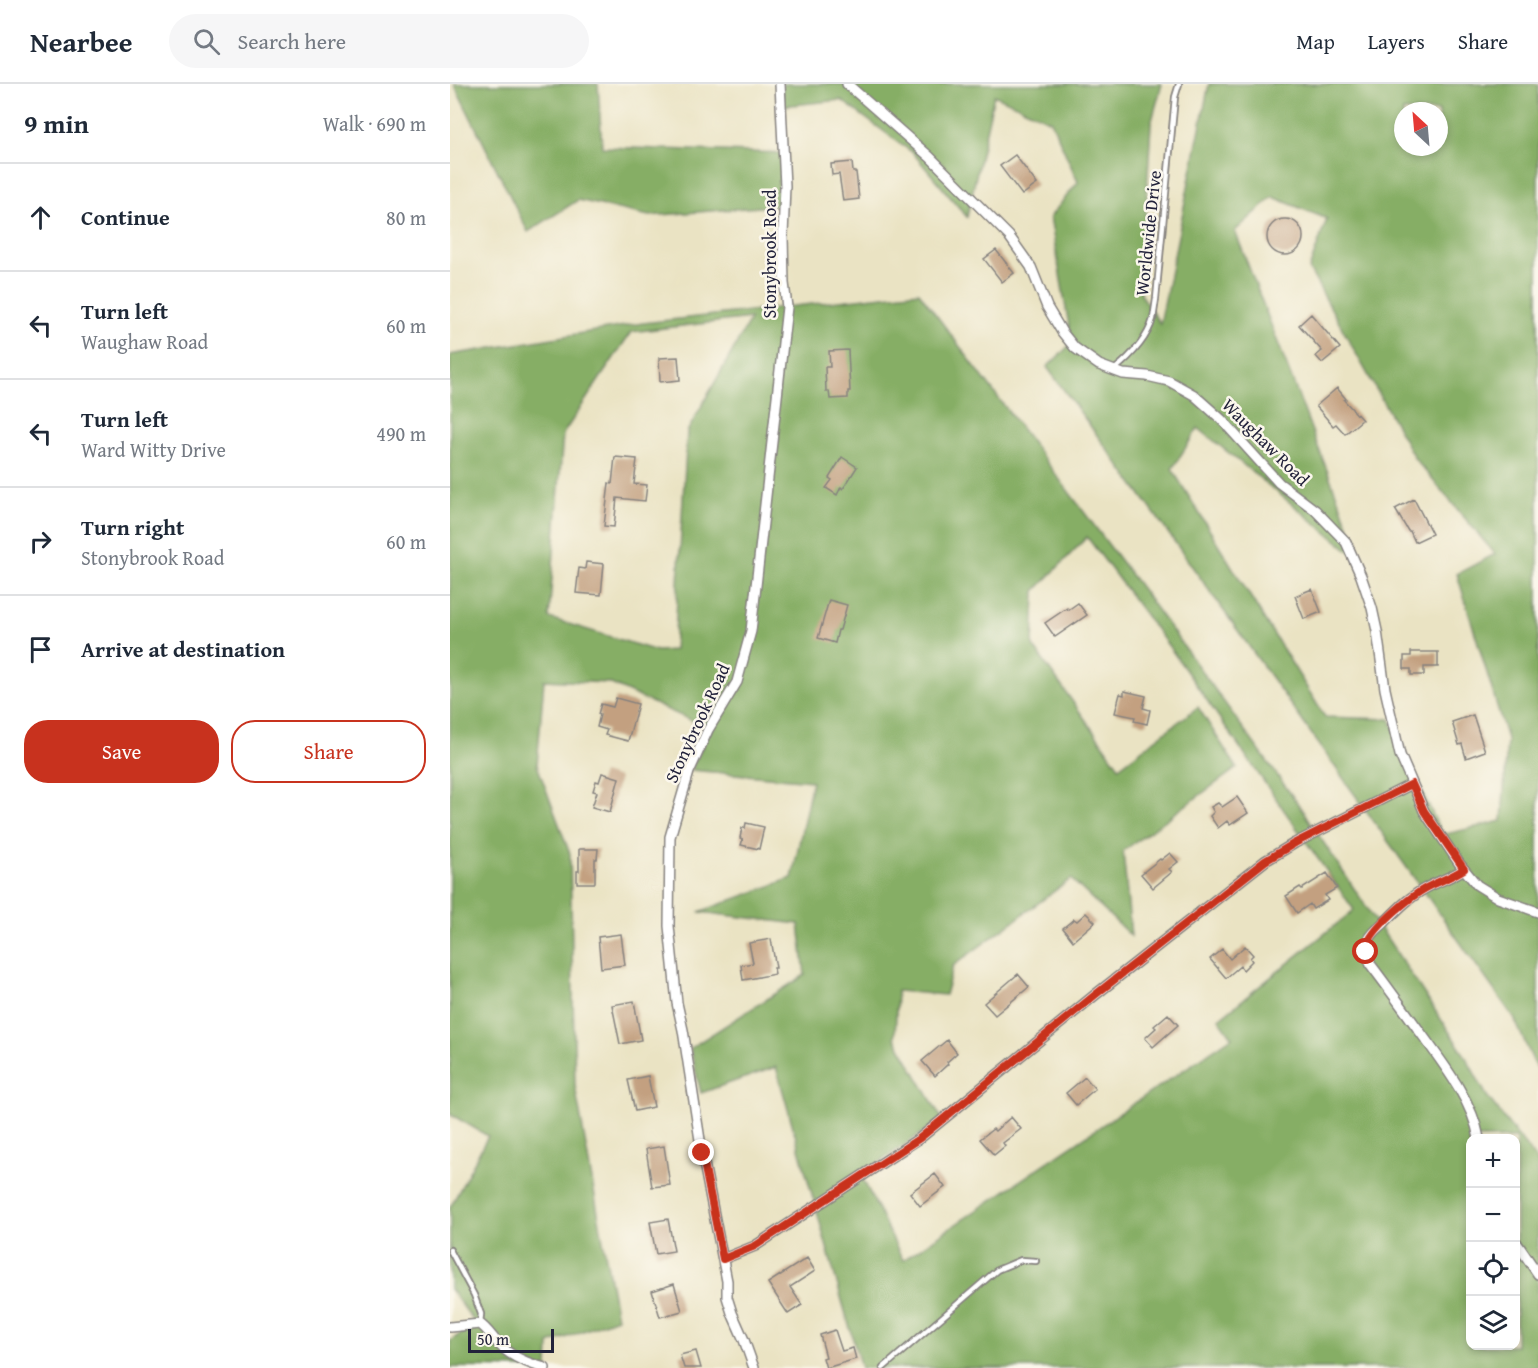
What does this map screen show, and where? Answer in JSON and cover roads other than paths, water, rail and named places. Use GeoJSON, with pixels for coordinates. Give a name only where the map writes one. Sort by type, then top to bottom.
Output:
{"type":"FeatureCollection","features":[{"type":"Feature","properties":{"kind":"street","name":"Stonybrook Road"},"geometry":{"type":"LineString","coordinates":[[754,1368],[727,1297],[727,1281],[702,1153],[677,1003],[669,926],[670,837],[689,772],[708,730],[737,682],[751,631],[787,307],[784,283],[785,186],[780,84]]}},
{"type":"Feature","properties":{"kind":"street","name":"Waughaw Road"},"geometry":{"type":"LineString","coordinates":[[847,84],[930,157],[1009,236],[1031,267],[1047,307],[1075,348],[1099,365],[1123,374],[1169,381],[1194,395],[1221,419],[1279,483],[1315,510],[1346,542],[1372,608],[1385,689],[1400,755],[1424,811],[1477,885],[1498,898],[1538,912]]}},
{"type":"Feature","properties":{"kind":"street"},"geometry":{"type":"LineString","coordinates":[[723,1259],[755,1246],[920,1138],[1095,995],[1265,861],[1295,843],[1412,784]]}},
{"type":"Feature","properties":{"kind":"street"},"geometry":{"type":"LineString","coordinates":[[1464,869],[1420,892],[1397,909],[1369,940],[1366,952],[1371,965],[1442,1061],[1460,1091],[1478,1134]]}},
{"type":"Feature","properties":{"kind":"street"},"geometry":{"type":"LineString","coordinates":[[1520,1249],[1538,1274]]}},
{"type":"Feature","properties":{"kind":"street"},"geometry":{"type":"LineString","coordinates":[[450,1327],[480,1324],[502,1348],[530,1364],[546,1368]]}},
{"type":"Feature","properties":{"kind":"lane","name":"Worldwide Drive"},"geometry":{"type":"LineString","coordinates":[[1114,370],[1134,352],[1153,320],[1175,97],[1179,84]]}},
{"type":"Feature","properties":{"kind":"lane"},"geometry":{"type":"LineString","coordinates":[[450,1250],[474,1295],[481,1314],[480,1324]]}},
{"type":"Feature","properties":{"kind":"lane"},"geometry":{"type":"LineString","coordinates":[[883,1368],[997,1270],[1021,1260],[1036,1261]]}}]}
